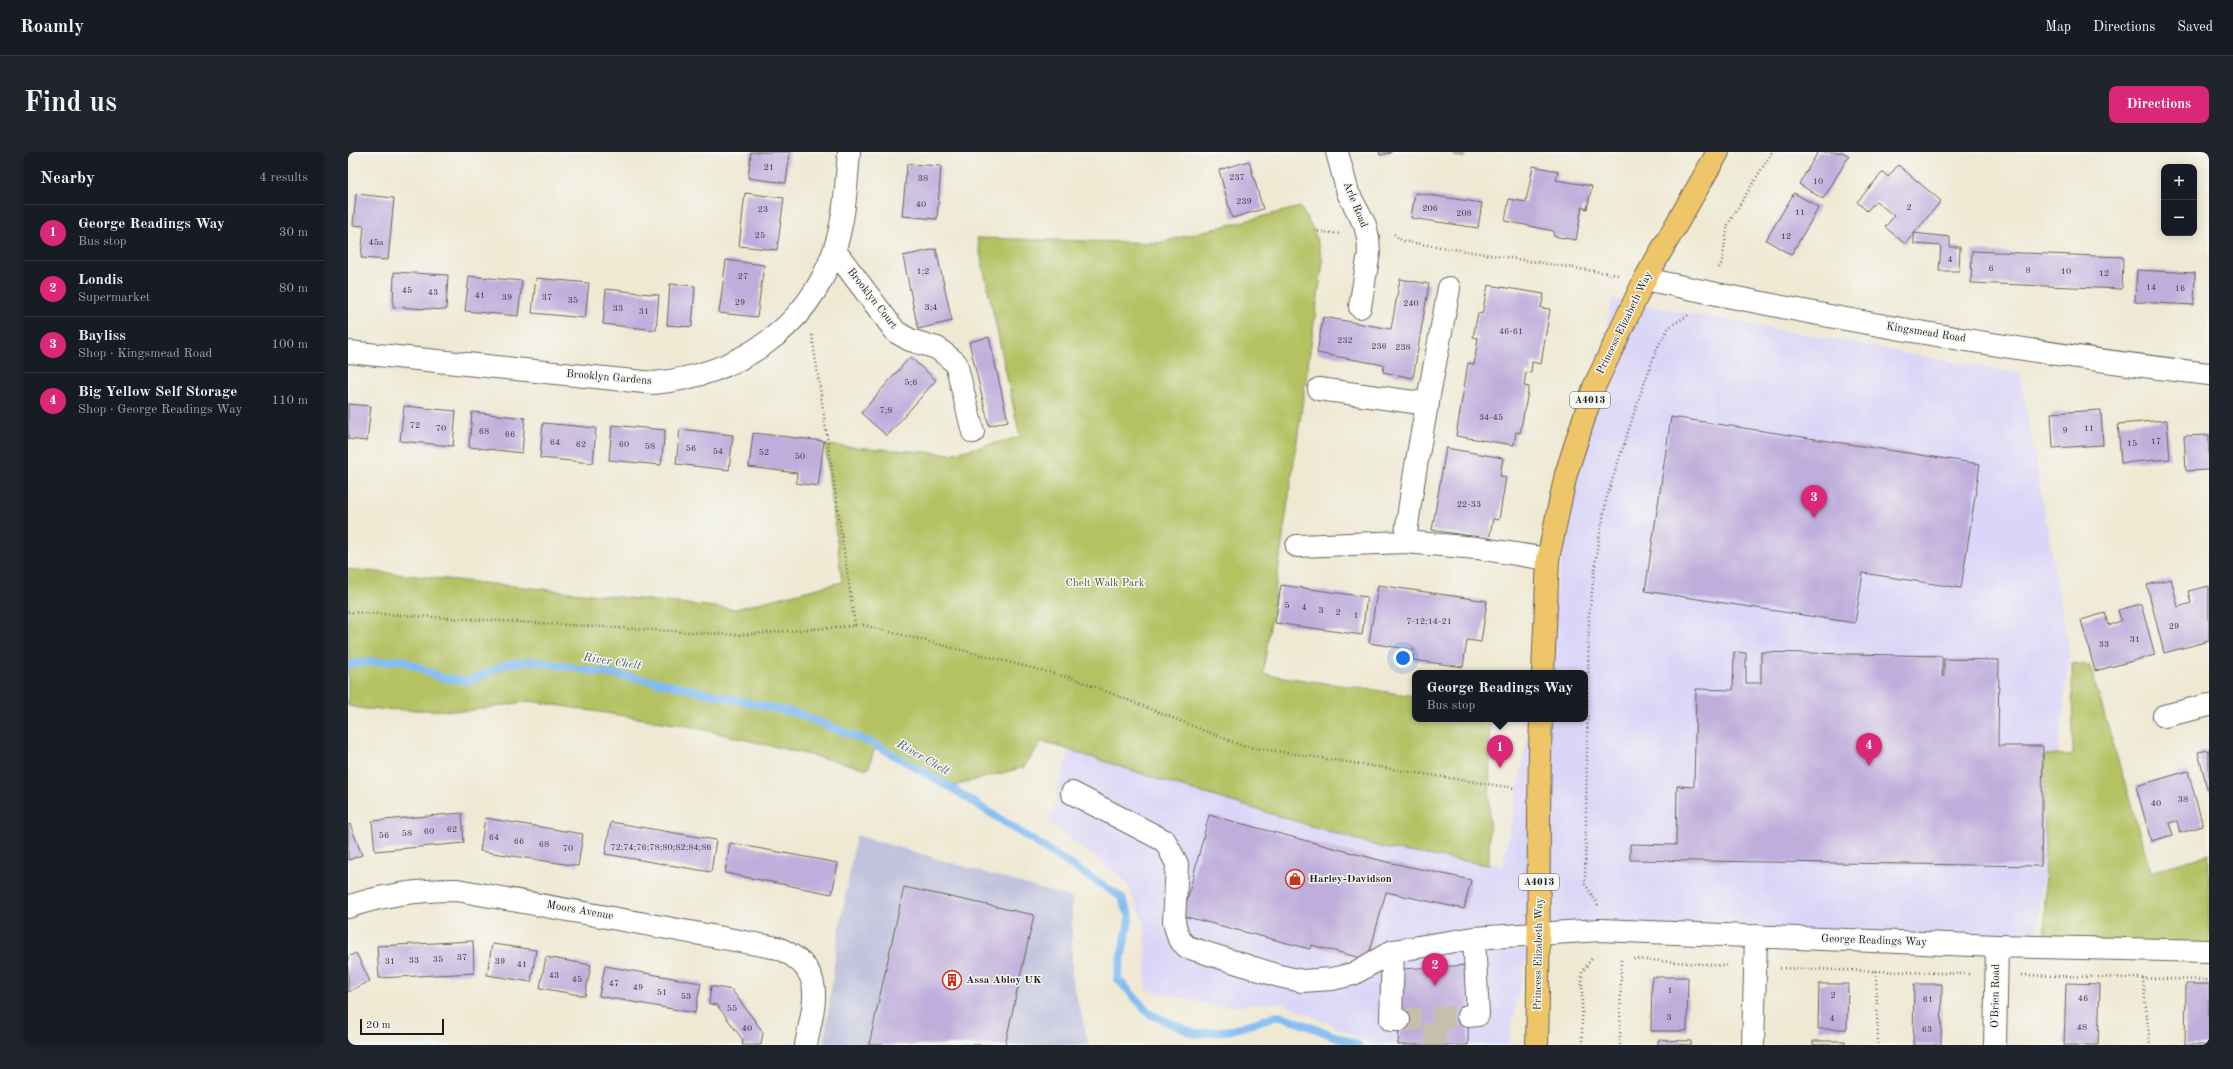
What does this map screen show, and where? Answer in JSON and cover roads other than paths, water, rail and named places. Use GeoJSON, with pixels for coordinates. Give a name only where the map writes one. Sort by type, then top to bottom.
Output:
{"type":"FeatureCollection","features":[{"type":"Feature","properties":{"kind":"main road","name":"Princess Elizabeth Way"},"geometry":{"type":"LineString","coordinates":[[1543,670],[1548,559],[1566,474],[1594,387],[1645,279],[1718,152]]}},
{"type":"Feature","properties":{"kind":"main road","name":"Princess Elizabeth Way"},"geometry":{"type":"LineString","coordinates":[[1537,1045],[1540,934],[1539,790],[1541,722]]}},
{"type":"Feature","properties":{"kind":"street","name":"Brooklyn Gardens"},"geometry":{"type":"LineString","coordinates":[[348,352],[654,383],[702,375],[746,357],[788,324],[807,302],[823,278],[835,251],[841,223],[850,152]]}},
{"type":"Feature","properties":{"kind":"street","name":"Arle Road"},"geometry":{"type":"LineString","coordinates":[[1337,152],[1348,193],[1364,226],[1368,238],[1369,253],[1360,307]]}},
{"type":"Feature","properties":{"kind":"street","name":"Brooklyn Court"},"geometry":{"type":"LineString","coordinates":[[835,251],[896,332],[910,340],[937,348],[956,363],[974,432]]}},
{"type":"Feature","properties":{"kind":"street","name":"Kingsmead Road"},"geometry":{"type":"LineString","coordinates":[[1645,279],[1704,292],[1913,332],[2044,352],[2209,374]]}},
{"type":"Feature","properties":{"kind":"street"},"geometry":{"type":"LineString","coordinates":[[1405,542],[1414,471],[1449,288]]}},
{"type":"Feature","properties":{"kind":"street"},"geometry":{"type":"LineString","coordinates":[[1319,389],[1428,404]]}},
{"type":"Feature","properties":{"kind":"street"},"geometry":{"type":"LineString","coordinates":[[1298,546],[1405,542],[1477,548],[1548,559]]}},
{"type":"Feature","properties":{"kind":"street"},"geometry":{"type":"LineString","coordinates":[[2164,716],[2209,704]]}},
{"type":"Feature","properties":{"kind":"street"},"geometry":{"type":"LineString","coordinates":[[1072,793],[1165,841],[1177,864],[1174,922],[1179,939],[1187,947],[1279,976],[1302,981],[1332,979],[1353,974],[1393,951]]}},
{"type":"Feature","properties":{"kind":"street","name":"Moors Avenue"},"geometry":{"type":"LineString","coordinates":[[348,907],[382,897],[407,893],[445,890],[478,893],[778,948],[794,956],[807,967],[811,976],[814,995],[806,1045]]}},
{"type":"Feature","properties":{"kind":"street","name":"George Readings Way"},"geometry":{"type":"LineString","coordinates":[[1393,951],[1474,938],[1600,930],[1997,946],[2209,951]]}},
{"type":"Feature","properties":{"kind":"street"},"geometry":{"type":"LineString","coordinates":[[1753,1045],[1756,936]]}},
{"type":"Feature","properties":{"kind":"street"},"geometry":{"type":"LineString","coordinates":[[1468,1016],[1478,1015],[1474,938]]}},
{"type":"Feature","properties":{"kind":"street","name":"O'Brien Road"},"geometry":{"type":"LineString","coordinates":[[1995,1045],[1997,946]]}},
{"type":"Feature","properties":{"kind":"street"},"geometry":{"type":"LineString","coordinates":[[1393,951],[1391,1020],[1399,1020]]}},
{"type":"Feature","properties":{"kind":"waterway","name":"River Chelt"},"geometry":{"type":"LineString","coordinates":[[348,664],[402,660],[442,678],[469,681],[507,664],[532,661],[653,681],[799,714],[876,745],[950,787],[1121,897],[1130,916],[1117,978],[1150,1014],[1195,1034],[1232,1030],[1279,1015],[1358,1045]]}},
{"type":"Feature","properties":{"kind":"tunnel"},"geometry":{"type":"LineString","coordinates":[[1399,1020],[1468,1016]]}},
{"type":"Feature","properties":{"kind":"tunnel"},"geometry":{"type":"LineString","coordinates":[[1435,1018],[1435,1045]]}},
{"type":"Feature","properties":{"kind":"place","name":"Bayliss"},"geometry":{"type":"Point","coordinates":[1814,518]}},
{"type":"Feature","properties":{"kind":"place","name":"Big Yellow Self Storage"},"geometry":{"type":"Point","coordinates":[1869,766]}},
{"type":"Feature","properties":{"kind":"place","name":"George Readings Way"},"geometry":{"type":"Point","coordinates":[1500,768]}},
{"type":"Feature","properties":{"kind":"place","name":"Harley-Davidson"},"geometry":{"type":"Point","coordinates":[1295,879]}},
{"type":"Feature","properties":{"kind":"place","name":"Assa Abloy UK"},"geometry":{"type":"Point","coordinates":[952,980]}},
{"type":"Feature","properties":{"kind":"place","name":"Londis"},"geometry":{"type":"Point","coordinates":[1435,986]}},
{"type":"Feature","properties":{"kind":"park label","name":"Chelt Walk Park"},"geometry":{"type":"Point","coordinates":[1105,583]}}]}
